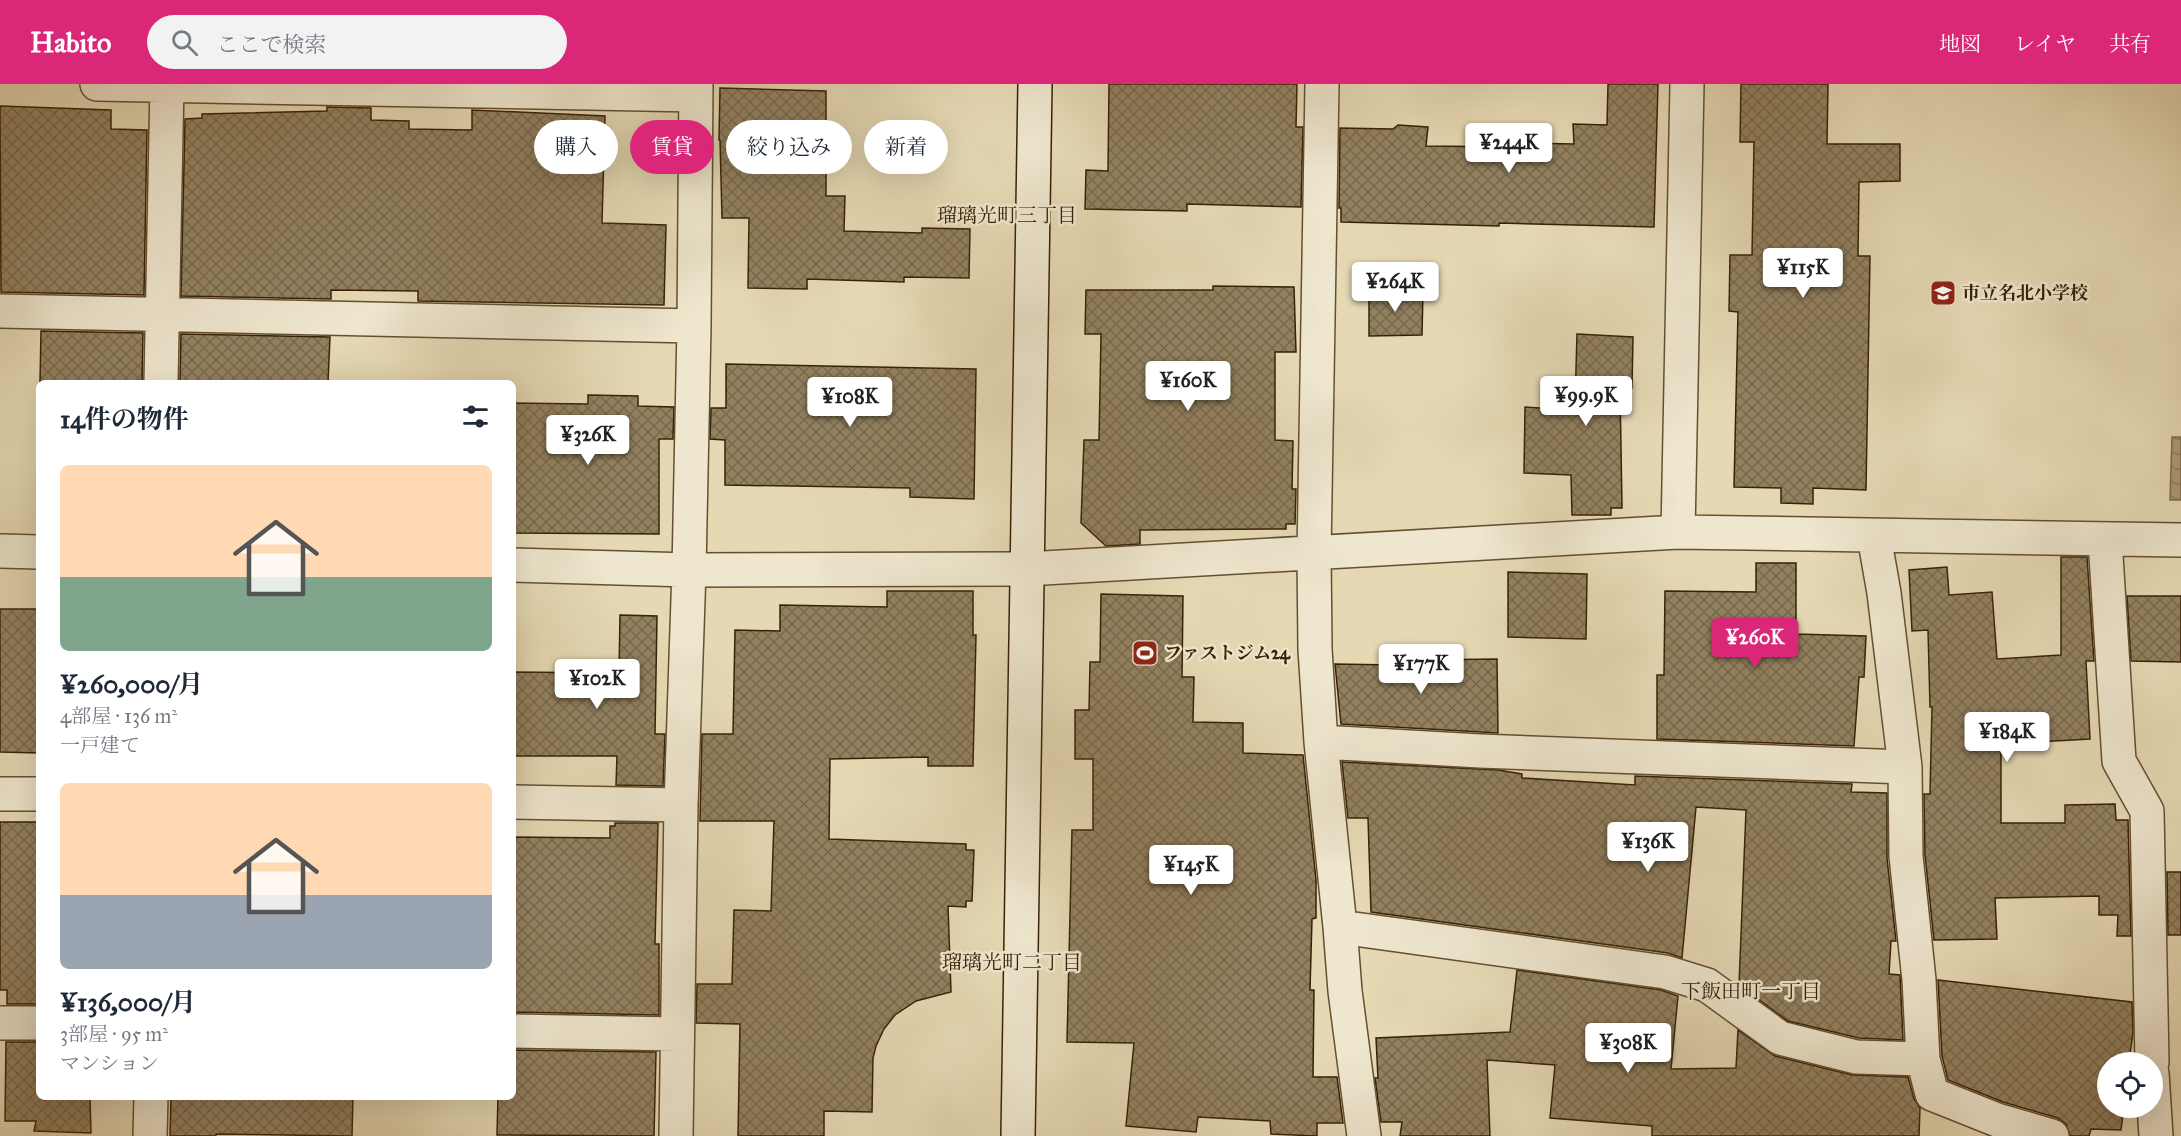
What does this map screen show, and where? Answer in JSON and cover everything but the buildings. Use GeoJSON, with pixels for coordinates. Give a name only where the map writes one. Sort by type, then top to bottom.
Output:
{"type":"FeatureCollection","features":[{"type":"Feature","properties":{"kind":"street"},"geometry":{"type":"LineString","coordinates":[[97,84],[696,89],[694,326],[681,805],[676,1136]]}},
{"type":"Feature","properties":{"kind":"street"},"geometry":{"type":"LineString","coordinates":[[1018,1136],[1035,84]]}},
{"type":"Feature","properties":{"kind":"street"},"geometry":{"type":"LineString","coordinates":[[1322,84],[1314,554],[1315,649],[1321,742],[1341,927],[1345,991],[1364,1136]]}},
{"type":"Feature","properties":{"kind":"street"},"geometry":{"type":"LineString","coordinates":[[1677,532],[1687,84]]}},
{"type":"Feature","properties":{"kind":"street"},"geometry":{"type":"LineString","coordinates":[[160,380],[167,85]]}},
{"type":"Feature","properties":{"kind":"street"},"geometry":{"type":"LineString","coordinates":[[0,311],[694,326]]}},
{"type":"Feature","properties":{"kind":"street"},"geometry":{"type":"LineString","coordinates":[[516,565],[689,570],[1026,569],[1677,532],[2181,540]]}},
{"type":"Feature","properties":{"kind":"street"},"geometry":{"type":"LineString","coordinates":[[1874,536],[1884,593],[1905,767],[1906,856],[1919,980],[1923,1059],[1932,1094],[1997,1120],[2052,1136]]}},
{"type":"Feature","properties":{"kind":"street"},"geometry":{"type":"LineString","coordinates":[[2105,540],[2119,761],[2147,811],[2152,1052]]}},
{"type":"Feature","properties":{"kind":"street"},"geometry":{"type":"LineString","coordinates":[[0,551],[36,552]]}},
{"type":"Feature","properties":{"kind":"street"},"geometry":{"type":"LineString","coordinates":[[1321,742],[1480,751],[1905,767]]}},
{"type":"Feature","properties":{"kind":"street"},"geometry":{"type":"LineString","coordinates":[[0,794],[36,794]]}},
{"type":"Feature","properties":{"kind":"street"},"geometry":{"type":"LineString","coordinates":[[516,802],[681,805]]}},
{"type":"Feature","properties":{"kind":"street"},"geometry":{"type":"LineString","coordinates":[[1341,927],[1665,972],[1707,986],[1780,1038],[1856,1057],[1923,1059]]}},
{"type":"Feature","properties":{"kind":"street"},"geometry":{"type":"LineString","coordinates":[[0,1023],[36,1023]]}},
{"type":"Feature","properties":{"kind":"street"},"geometry":{"type":"LineString","coordinates":[[516,1031],[677,1034]]}},
{"type":"Feature","properties":{"kind":"street"},"geometry":{"type":"LineString","coordinates":[[150,1136],[151,1100]]}},
{"type":"Feature","properties":{"kind":"street"},"geometry":{"type":"LineString","coordinates":[[2155,1118],[2156,1136]]}},
{"type":"Feature","properties":{"kind":"water"},"geometry":{"type":"Polygon","coordinates":[[[2172,437],[2181,437],[2181,500],[2170,500],[2172,437]]]}},
{"type":"Feature","properties":{"kind":"place","name":"市立名北小学校"},"geometry":{"type":"Point","coordinates":[1943,293]}},
{"type":"Feature","properties":{"kind":"place","name":"ファストジム24"},"geometry":{"type":"Point","coordinates":[1145,653]}},
{"type":"Feature","properties":{"kind":"district","name":"瑠璃光町三丁目"},"geometry":{"type":"Point","coordinates":[1007,215]}},
{"type":"Feature","properties":{"kind":"district","name":"瑠璃光町二丁目"},"geometry":{"type":"Point","coordinates":[1012,962]}},
{"type":"Feature","properties":{"kind":"district","name":"下飯田町一丁目"},"geometry":{"type":"Point","coordinates":[1751,991]}}]}
